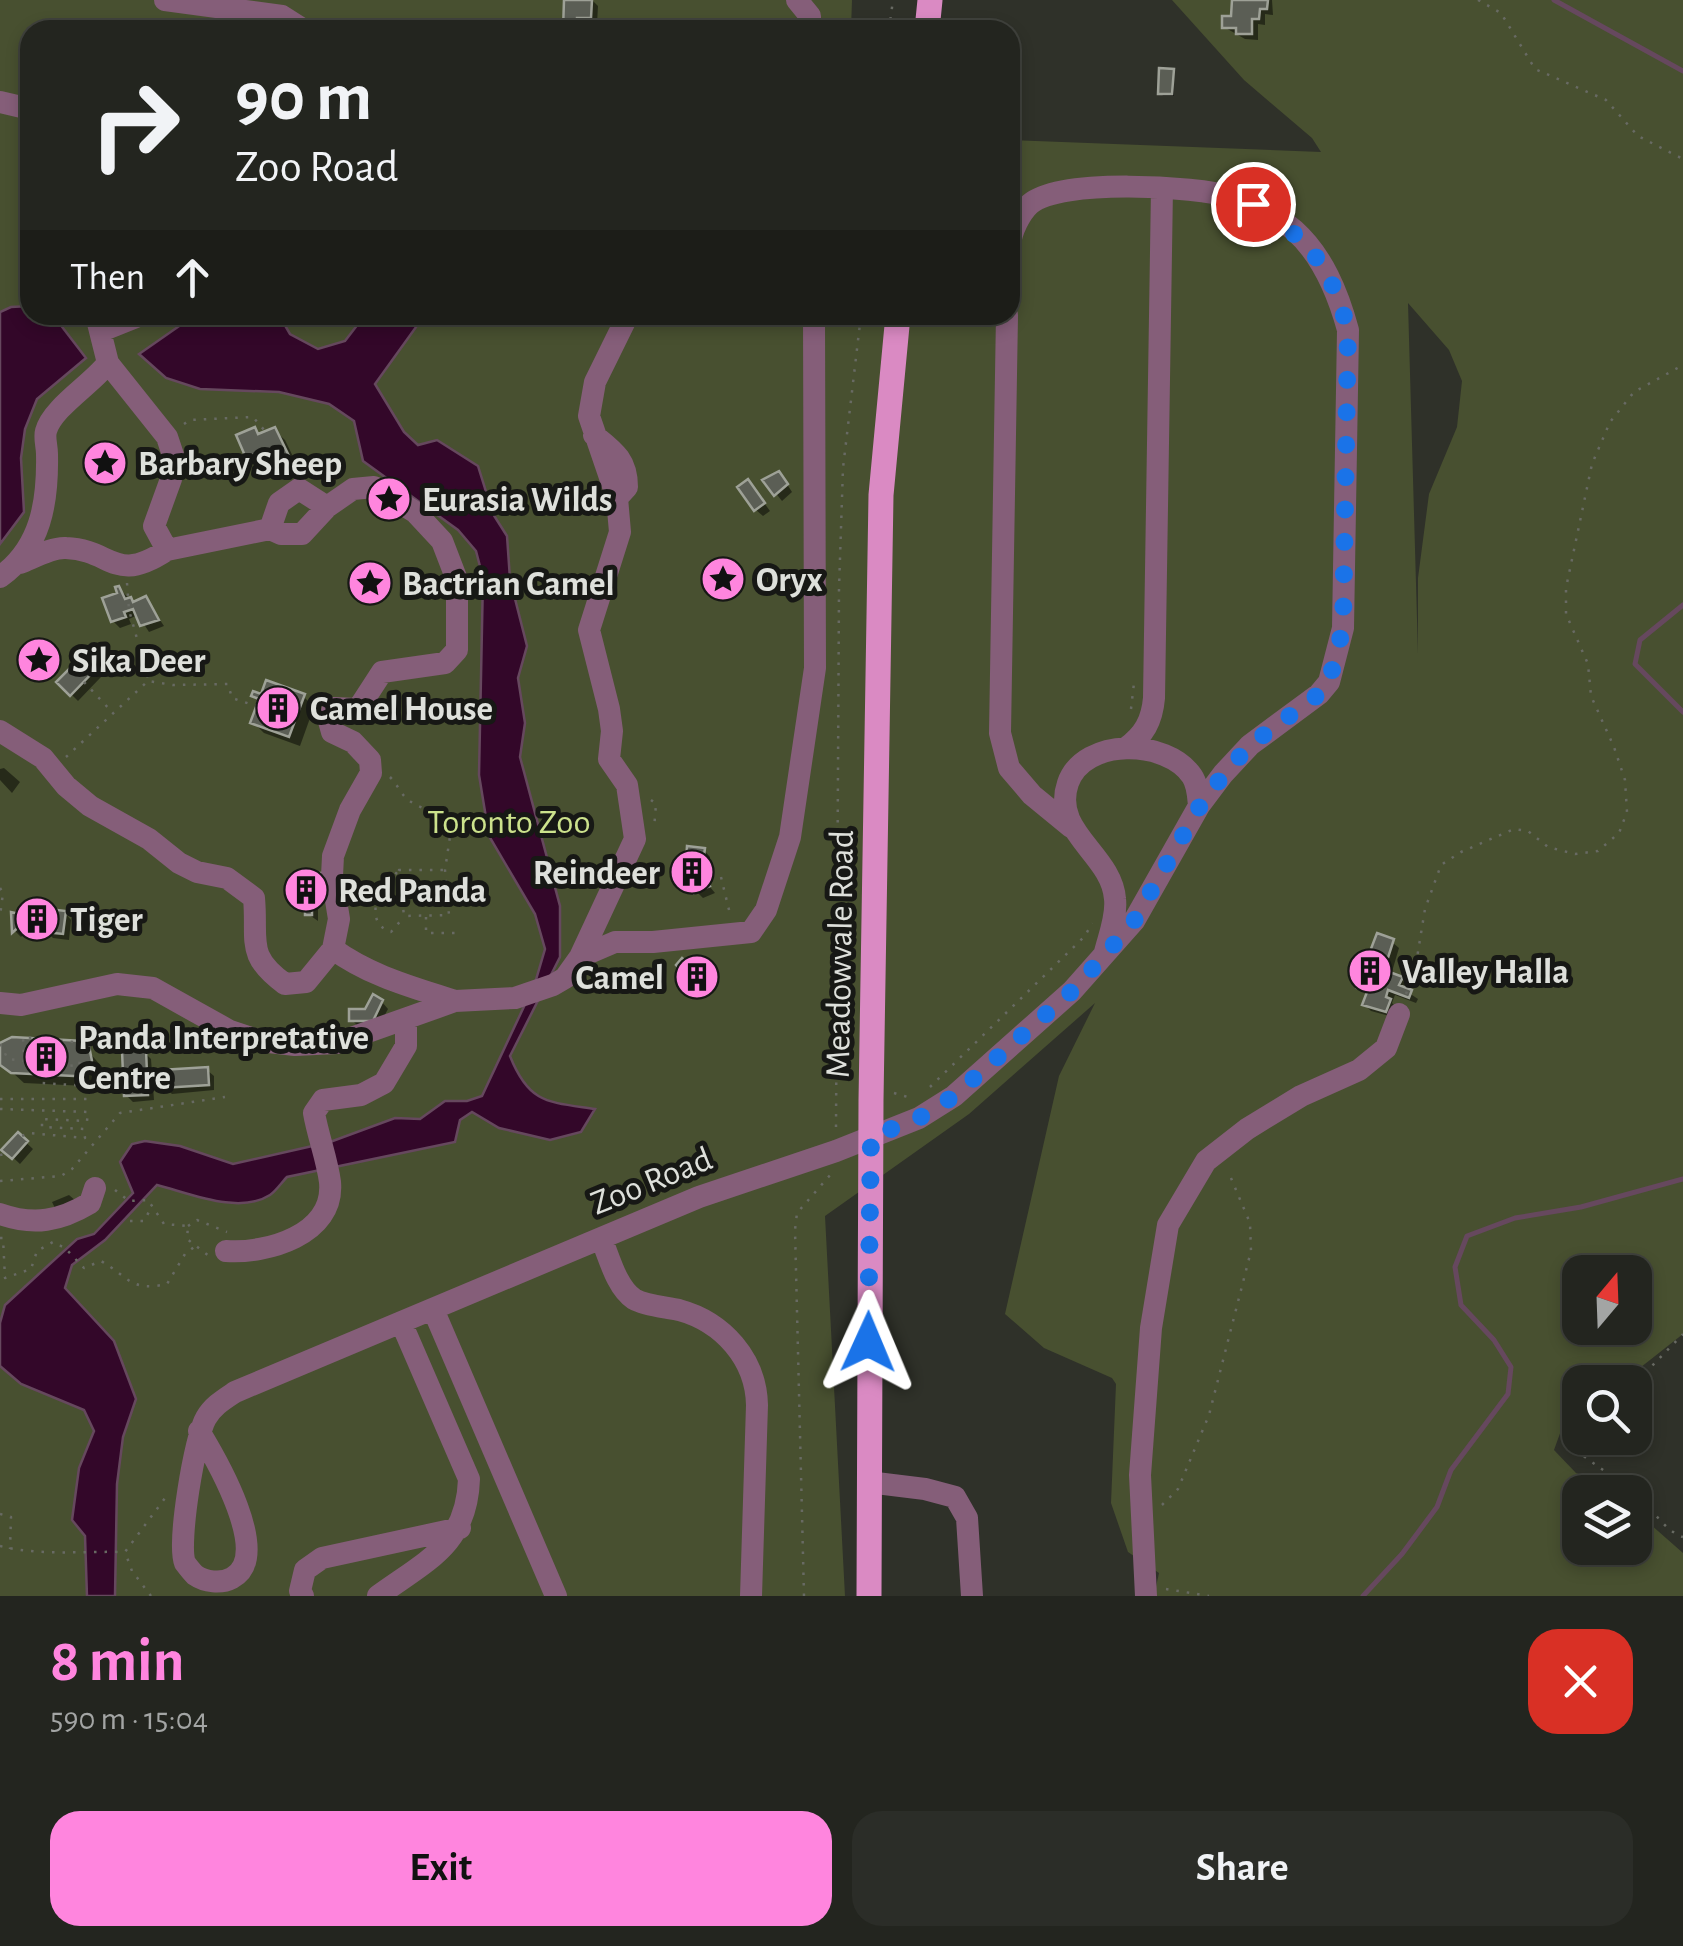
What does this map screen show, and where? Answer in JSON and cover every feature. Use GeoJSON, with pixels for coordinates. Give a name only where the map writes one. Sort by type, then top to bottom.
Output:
{"type":"FeatureCollection","features":[{"type":"Feature","properties":{"kind":"main road","name":"Meadowvale Road"},"geometry":{"type":"LineString","coordinates":[[871,1592],[871,1137],[881,495],[897,325]]}},
{"type":"Feature","properties":{"kind":"street"},"geometry":{"type":"LineString","coordinates":[[165,0],[288,20]]}},
{"type":"Feature","properties":{"kind":"street","name":"Zoo Road"},"geometry":{"type":"LineString","coordinates":[[199,1432],[218,1403],[234,1392],[700,1197],[919,1118],[954,1096],[1072,991],[1104,956],[1134,921],[1200,806],[1250,745],[1319,694],[1329,682],[1343,628],[1348,338],[1334,285],[1322,264],[1294,230],[1253,204],[1230,196],[1162,188],[1075,188],[1030,205],[1020,220]]}},
{"type":"Feature","properties":{"kind":"street"},"geometry":{"type":"LineString","coordinates":[[1126,748],[1146,729],[1154,698],[1162,188]]}},
{"type":"Feature","properties":{"kind":"street"},"geometry":{"type":"LineString","coordinates":[[99,325],[108,363],[166,437],[174,455],[171,480],[154,526],[167,550]]}},
{"type":"Feature","properties":{"kind":"street"},"geometry":{"type":"LineString","coordinates":[[0,1003],[21,1005],[117,984],[152,988],[230,1031],[260,1042],[295,1046],[336,1043],[455,1001],[515,998],[565,978],[580,957],[635,839],[627,785],[609,759],[609,709],[589,630],[620,532],[617,498],[588,416],[595,382],[623,325]]}},
{"type":"Feature","properties":{"kind":"street"},"geometry":{"type":"LineString","coordinates":[[580,957],[614,942],[750,932],[766,910],[790,837],[814,668],[814,325]]}},
{"type":"Feature","properties":{"kind":"street"},"geometry":{"type":"LineString","coordinates":[[1007,325],[1000,733],[1008,768],[1071,827],[1108,872],[1116,899],[1104,956]]}},
{"type":"Feature","properties":{"kind":"street"},"geometry":{"type":"LineString","coordinates":[[20,563],[42,518],[47,454],[44,433],[54,414],[95,380],[108,363]]}},
{"type":"Feature","properties":{"kind":"street"},"geometry":{"type":"LineString","coordinates":[[5,741],[52,768],[90,806],[149,839],[179,863],[197,872],[227,878],[254,898],[255,949],[265,970],[284,984],[306,982],[333,949],[339,919],[333,856],[350,810],[371,773],[370,760],[353,742],[332,732],[332,708],[358,709],[382,672],[445,663],[458,650],[458,580],[442,542],[415,512],[374,486],[353,488],[302,534],[281,534],[270,529],[167,550],[149,562],[126,567],[63,547],[49,534],[42,518]]}},
{"type":"Feature","properties":{"kind":"street"},"geometry":{"type":"LineString","coordinates":[[270,529],[278,503],[299,489],[328,507]]}},
{"type":"Feature","properties":{"kind":"street"},"geometry":{"type":"LineString","coordinates":[[0,577],[20,563],[63,547]]}},
{"type":"Feature","properties":{"kind":"street"},"geometry":{"type":"LineString","coordinates":[[1071,827],[1065,796],[1074,770],[1098,754],[1126,748],[1160,754],[1177,762],[1192,776],[1200,806]]}},
{"type":"Feature","properties":{"kind":"street"},"geometry":{"type":"LineString","coordinates":[[333,949],[356,966],[386,979],[455,1001]]}},
{"type":"Feature","properties":{"kind":"street"},"geometry":{"type":"LineString","coordinates":[[1145,1588],[1140,1475],[1150,1328],[1168,1225],[1206,1162],[1246,1129],[1301,1096],[1359,1070],[1386,1048],[1398,1014]]}},
{"type":"Feature","properties":{"kind":"street"},"geometry":{"type":"LineString","coordinates":[[226,1251],[249,1253],[292,1239],[309,1229],[326,1210],[330,1185],[314,1113],[323,1100],[360,1095],[384,1083],[406,1046],[406,1020]]}},
{"type":"Feature","properties":{"kind":"street"},"geometry":{"type":"LineString","coordinates":[[0,1214],[35,1223],[58,1219],[90,1202],[95,1188]]}},
{"type":"Feature","properties":{"kind":"street"},"geometry":{"type":"LineString","coordinates":[[601,1238],[619,1281],[633,1298],[701,1319],[735,1345],[752,1371],[757,1405],[751,1596]]}},
{"type":"Feature","properties":{"kind":"street"},"geometry":{"type":"LineString","coordinates":[[433,1309],[556,1596]]}},
{"type":"Feature","properties":{"kind":"street"},"geometry":{"type":"LineString","coordinates":[[378,1596],[446,1547],[460,1528],[468,1505],[469,1479],[401,1322]]}},
{"type":"Feature","properties":{"kind":"street"},"geometry":{"type":"LineString","coordinates":[[199,1432],[214,1455],[246,1532],[248,1551],[244,1567],[232,1578],[214,1583],[197,1576],[185,1562],[183,1542],[199,1432]]}},
{"type":"Feature","properties":{"kind":"street"},"geometry":{"type":"LineString","coordinates":[[868,1482],[954,1497],[968,1518],[972,1596]]}},
{"type":"Feature","properties":{"kind":"street"},"geometry":{"type":"LineString","coordinates":[[303,1596],[300,1592],[306,1570],[322,1558],[460,1528]]}},
{"type":"Feature","properties":{"kind":"path"},"geometry":{"type":"LineString","coordinates":[[1478,0],[1501,13],[1535,69],[1606,100],[1638,136],[1683,159]]}},
{"type":"Feature","properties":{"kind":"path"},"geometry":{"type":"LineString","coordinates":[[836,1126],[839,589],[843,468],[859,325]]}},
{"type":"Feature","properties":{"kind":"path"},"geometry":{"type":"LineString","coordinates":[[1398,1014],[1415,970],[1425,909],[1442,866],[1462,852],[1514,829],[1528,831],[1548,847],[1575,854],[1598,851],[1619,833],[1628,812],[1625,780],[1591,696],[1588,664],[1566,614],[1566,588],[1592,464],[1610,422],[1634,392],[1683,365]]}},
{"type":"Feature","properties":{"kind":"path"},"geometry":{"type":"LineString","coordinates":[[166,437],[190,420],[253,416],[265,431]]}},
{"type":"Feature","properties":{"kind":"path"},"geometry":{"type":"LineString","coordinates":[[126,567],[129,610],[148,681]]}},
{"type":"Feature","properties":{"kind":"path"},"geometry":{"type":"LineString","coordinates":[[148,681],[174,685],[228,684],[232,698],[256,706]]}},
{"type":"Feature","properties":{"kind":"path"},"geometry":{"type":"LineString","coordinates":[[52,768],[148,681]]}},
{"type":"Feature","properties":{"kind":"path"},"geometry":{"type":"LineString","coordinates":[[84,682],[114,714]]}},
{"type":"Feature","properties":{"kind":"path"},"geometry":{"type":"LineString","coordinates":[[1130,714],[1134,682]]}},
{"type":"Feature","properties":{"kind":"path"},"geometry":{"type":"LineString","coordinates":[[370,760],[396,782],[403,796],[420,807],[441,812],[452,824],[445,870],[449,914],[404,916]]}},
{"type":"Feature","properties":{"kind":"path"},"geometry":{"type":"LineString","coordinates":[[400,870],[404,916],[391,932],[381,928],[375,919],[377,896],[400,870],[445,870]]}},
{"type":"Feature","properties":{"kind":"path"},"geometry":{"type":"LineString","coordinates":[[721,877],[734,935]]}},
{"type":"Feature","properties":{"kind":"path"},"geometry":{"type":"LineString","coordinates":[[0,888],[0,916]]}},
{"type":"Feature","properties":{"kind":"path"},"geometry":{"type":"LineString","coordinates":[[446,891],[467,890]]}},
{"type":"Feature","properties":{"kind":"path"},"geometry":{"type":"LineString","coordinates":[[336,897],[377,896]]}},
{"type":"Feature","properties":{"kind":"path"},"geometry":{"type":"LineString","coordinates":[[426,916],[426,933],[454,932]]}},
{"type":"Feature","properties":{"kind":"path"},"geometry":{"type":"LineString","coordinates":[[894,1094],[905,1099],[918,1098],[1058,964],[1093,922]]}},
{"type":"Feature","properties":{"kind":"path"},"geometry":{"type":"LineString","coordinates":[[0,1044],[8,1059],[24,1061],[23,1038],[83,1044],[80,1066],[42,1064],[41,1083],[90,1086],[88,1099],[0,1099]]}},
{"type":"Feature","properties":{"kind":"path"},"geometry":{"type":"LineString","coordinates":[[0,1181],[61,1176],[120,1113],[225,1098]]}},
{"type":"Feature","properties":{"kind":"path"},"geometry":{"type":"LineString","coordinates":[[0,1109],[88,1112],[88,1122],[42,1119],[42,1127],[84,1129],[85,1138],[29,1133],[22,1136]]}},
{"type":"Feature","properties":{"kind":"path"},"geometry":{"type":"LineString","coordinates":[[1142,1521],[1178,1489],[1199,1441],[1251,1250],[1250,1224],[1242,1196],[1228,1170],[1214,1155]]}},
{"type":"Feature","properties":{"kind":"path"},"geometry":{"type":"LineString","coordinates":[[804,1596],[795,1230],[797,1213],[834,1172]]}},
{"type":"Feature","properties":{"kind":"path"},"geometry":{"type":"LineString","coordinates":[[95,1188],[109,1186],[129,1201],[148,1200],[164,1224],[188,1226],[198,1220],[227,1231],[226,1251],[214,1258],[194,1247],[187,1239],[188,1226]]}},
{"type":"Feature","properties":{"kind":"path"},"geometry":{"type":"LineString","coordinates":[[130,1221],[144,1221],[152,1206]]}},
{"type":"Feature","properties":{"kind":"path"},"geometry":{"type":"LineString","coordinates":[[0,1238],[4,1278],[31,1269],[37,1250],[54,1242],[84,1268],[101,1261],[131,1284],[147,1288],[166,1284],[194,1247]]}},
{"type":"Feature","properties":{"kind":"path"},"geometry":{"type":"LineString","coordinates":[[1652,1366],[1683,1334]]}},
{"type":"Feature","properties":{"kind":"path"},"geometry":{"type":"LineString","coordinates":[[1582,1455],[1609,1475]]}},
{"type":"Feature","properties":{"kind":"path"},"geometry":{"type":"LineString","coordinates":[[125,1552],[170,1492]]}},
{"type":"Feature","properties":{"kind":"path"},"geometry":{"type":"LineString","coordinates":[[1652,1508],[1673,1534],[1683,1537]]}},
{"type":"Feature","properties":{"kind":"path"},"geometry":{"type":"LineString","coordinates":[[0,1514],[12,1517],[10,1548]]}},
{"type":"Feature","properties":{"kind":"path"},"geometry":{"type":"LineString","coordinates":[[0,1546],[31,1554],[70,1550],[125,1552]]}},
{"type":"Feature","properties":{"kind":"path"},"geometry":{"type":"LineString","coordinates":[[125,1552],[132,1571],[151,1596]]}},
{"type":"Feature","properties":{"kind":"path"},"geometry":{"type":"LineString","coordinates":[[1145,1588],[1209,1596]]}},
{"type":"Feature","properties":{"kind":"green space","name":"Toronto Zoo"},"geometry":{"type":"Polygon","coordinates":[[[0,0],[852,0],[851,20],[20,20],[20,325],[1020,325],[1020,140],[1321,152],[1312,138],[1244,80],[1172,0],[1683,0],[1683,1334],[1644,1365],[1562,1365],[1562,1428],[1554,1450],[1581,1475],[1562,1475],[1562,1565],[1652,1565],[1652,1526],[1683,1553],[1683,1596],[1154,1596],[1159,1573],[1128,1552],[1111,1503],[1116,1384],[1112,1378],[1044,1348],[1005,1314],[1059,1076],[1095,1003],[969,1114],[825,1216],[845,1596],[0,1596],[0,0]],[[1408,303],[1418,654],[1418,578],[1429,494],[1457,427],[1462,381],[1449,350],[1408,303]]]}},
{"type":"Feature","properties":{"kind":"shaded area"},"geometry":{"type":"Polygon","coordinates":[[[20,307],[20,325],[61,325],[86,358],[37,399],[25,429],[21,458],[24,512],[0,544],[0,312],[20,307]]]}},
{"type":"Feature","properties":{"kind":"shaded area"},"geometry":{"type":"Polygon","coordinates":[[[181,325],[285,325],[290,334],[318,349],[345,341],[357,325],[418,325],[375,384],[404,432],[418,445],[437,440],[478,466],[493,514],[507,536],[510,579],[527,646],[518,678],[525,723],[520,757],[560,906],[560,957],[510,1056],[525,1084],[542,1098],[595,1109],[581,1132],[550,1140],[499,1128],[472,1112],[460,1120],[455,1142],[287,1177],[258,1201],[229,1203],[157,1185],[105,1240],[72,1265],[65,1288],[114,1341],[136,1399],[123,1437],[117,1484],[115,1596],[87,1596],[85,1536],[72,1520],[79,1468],[94,1431],[84,1410],[21,1384],[0,1366],[0,1323],[5,1305],[77,1239],[94,1234],[133,1193],[120,1162],[132,1144],[145,1141],[180,1146],[233,1164],[330,1142],[395,1118],[420,1119],[445,1101],[482,1096],[535,983],[545,949],[535,914],[489,836],[479,775],[483,578],[476,551],[458,530],[363,461],[354,421],[329,404],[279,392],[200,389],[166,378],[139,354],[181,325]]]}},
{"type":"Feature","properties":{"kind":"building"},"geometry":{"type":"Polygon","coordinates":[[[564,0],[592,0],[591,18],[563,20],[564,0]]]}},
{"type":"Feature","properties":{"kind":"building"},"geometry":{"type":"Polygon","coordinates":[[[1232,0],[1268,0],[1267,9],[1260,9],[1259,19],[1252,19],[1252,34],[1236,34],[1236,28],[1222,28],[1222,16],[1231,16],[1232,0]]]}},
{"type":"Feature","properties":{"kind":"building"},"geometry":{"type":"Polygon","coordinates":[[[1159,68],[1174,69],[1172,94],[1158,94],[1159,68]]]}},
{"type":"Feature","properties":{"kind":"building"},"geometry":{"type":"Polygon","coordinates":[[[255,427],[258,434],[275,427],[289,456],[270,466],[262,451],[246,458],[236,435],[255,427]]]}},
{"type":"Feature","properties":{"kind":"building"},"geometry":{"type":"Polygon","coordinates":[[[779,471],[788,484],[774,496],[762,480],[779,471]]]}},
{"type":"Feature","properties":{"kind":"building"},"geometry":{"type":"Polygon","coordinates":[[[748,479],[765,503],[754,511],[737,487],[748,479]]]}},
{"type":"Feature","properties":{"kind":"building"},"geometry":{"type":"Polygon","coordinates":[[[119,586],[125,599],[131,597],[133,602],[146,596],[159,620],[140,626],[133,609],[124,612],[126,617],[111,622],[102,598],[117,593],[115,587],[119,586]]]}},
{"type":"Feature","properties":{"kind":"building"},"geometry":{"type":"Polygon","coordinates":[[[83,655],[96,669],[70,696],[56,682],[83,655]]]}},
{"type":"Feature","properties":{"kind":"building","name":"Camel House"},"geometry":{"type":"Polygon","coordinates":[[[266,680],[305,694],[289,737],[250,723],[259,699],[251,696],[253,691],[261,694],[266,680]]]}},
{"type":"Feature","properties":{"kind":"building","name":"Reindeer"},"geometry":{"type":"Polygon","coordinates":[[[687,846],[705,848],[704,856],[696,855],[695,869],[699,883],[707,879],[710,886],[694,893],[686,862],[687,846]]]}},
{"type":"Feature","properties":{"kind":"building","name":"Red Panda"},"geometry":{"type":"Polygon","coordinates":[[[300,873],[327,873],[327,886],[312,886],[312,915],[305,915],[300,873]]]}},
{"type":"Feature","properties":{"kind":"building","name":"Tiger"},"geometry":{"type":"Polygon","coordinates":[[[30,904],[66,911],[63,934],[22,924],[12,933],[11,912],[20,914],[30,904]]]}},
{"type":"Feature","properties":{"kind":"building","name":"Valley Halla"},"geometry":{"type":"Polygon","coordinates":[[[1377,933],[1394,939],[1384,970],[1403,977],[1399,985],[1412,990],[1409,998],[1388,990],[1386,997],[1391,999],[1386,1012],[1362,1005],[1367,992],[1357,988],[1360,979],[1351,975],[1355,963],[1364,967],[1377,933]]]}},
{"type":"Feature","properties":{"kind":"building","name":"Camel"},"geometry":{"type":"Polygon","coordinates":[[[682,958],[698,972],[708,964],[713,970],[696,987],[676,965],[682,958]]]}},
{"type":"Feature","properties":{"kind":"building"},"geometry":{"type":"Polygon","coordinates":[[[373,994],[383,1000],[373,1021],[349,1021],[349,1009],[365,1009],[373,994]]]}},
{"type":"Feature","properties":{"kind":"building","name":"Panda Interpretative Centre"},"geometry":{"type":"Polygon","coordinates":[[[12,1037],[83,1041],[89,1046],[92,1061],[83,1073],[74,1076],[11,1073],[0,1065],[0,1043],[12,1037]]]}},
{"type":"Feature","properties":{"kind":"building"},"geometry":{"type":"Polygon","coordinates":[[[146,1050],[148,1095],[124,1096],[122,1051],[146,1050]]]}},
{"type":"Feature","properties":{"kind":"building"},"geometry":{"type":"Polygon","coordinates":[[[208,1067],[209,1085],[162,1088],[161,1070],[208,1067]]]}},
{"type":"Feature","properties":{"kind":"building"},"geometry":{"type":"Polygon","coordinates":[[[18,1132],[28,1141],[12,1159],[1,1150],[18,1132]]]}},
{"type":"Feature","properties":{"kind":"waterway"},"geometry":{"type":"LineString","coordinates":[[1554,0],[1683,71]]}},
{"type":"Feature","properties":{"kind":"waterway"},"geometry":{"type":"LineString","coordinates":[[1683,605],[1640,640],[1635,664],[1683,712]]}},
{"type":"Feature","properties":{"kind":"waterway"},"geometry":{"type":"LineString","coordinates":[[1363,1596],[1402,1554],[1437,1507],[1451,1470],[1508,1394],[1511,1367],[1494,1340],[1461,1305],[1455,1267],[1467,1236],[1515,1218],[1581,1207],[1683,1179]]}},
{"type":"Feature","properties":{"kind":"place","name":"Barbary Sheep"},"geometry":{"type":"Point","coordinates":[105,463]}},
{"type":"Feature","properties":{"kind":"place","name":"Eurasia Wilds"},"geometry":{"type":"Point","coordinates":[389,499]}},
{"type":"Feature","properties":{"kind":"place","name":"Oryx"},"geometry":{"type":"Point","coordinates":[723,579]}},
{"type":"Feature","properties":{"kind":"place","name":"Bactrian Camel"},"geometry":{"type":"Point","coordinates":[370,583]}},
{"type":"Feature","properties":{"kind":"place","name":"Sika Deer"},"geometry":{"type":"Point","coordinates":[39,660]}},
{"type":"Feature","properties":{"kind":"place","name":"Camel House"},"geometry":{"type":"Point","coordinates":[278,708]}},
{"type":"Feature","properties":{"kind":"place","name":"Reindeer"},"geometry":{"type":"Point","coordinates":[692,872]}},
{"type":"Feature","properties":{"kind":"place","name":"Red Panda"},"geometry":{"type":"Point","coordinates":[306,890]}},
{"type":"Feature","properties":{"kind":"place","name":"Tiger"},"geometry":{"type":"Point","coordinates":[37,919]}},
{"type":"Feature","properties":{"kind":"place","name":"Valley Halla"},"geometry":{"type":"Point","coordinates":[1370,971]}},
{"type":"Feature","properties":{"kind":"place","name":"Camel"},"geometry":{"type":"Point","coordinates":[697,977]}},
{"type":"Feature","properties":{"kind":"place","name":"Panda Interpretative Centre"},"geometry":{"type":"Point","coordinates":[46,1057]}},
{"type":"Feature","properties":{"kind":"route"},"geometry":{"type":"LineString","coordinates":[[868,1342],[871,1137],[919,1118],[954,1096],[1072,991],[1134,921],[1200,806],[1224,774],[1250,745],[1319,694],[1336,666],[1343,628],[1348,330],[1334,285],[1322,264],[1294,230],[1253,204]]}}]}
